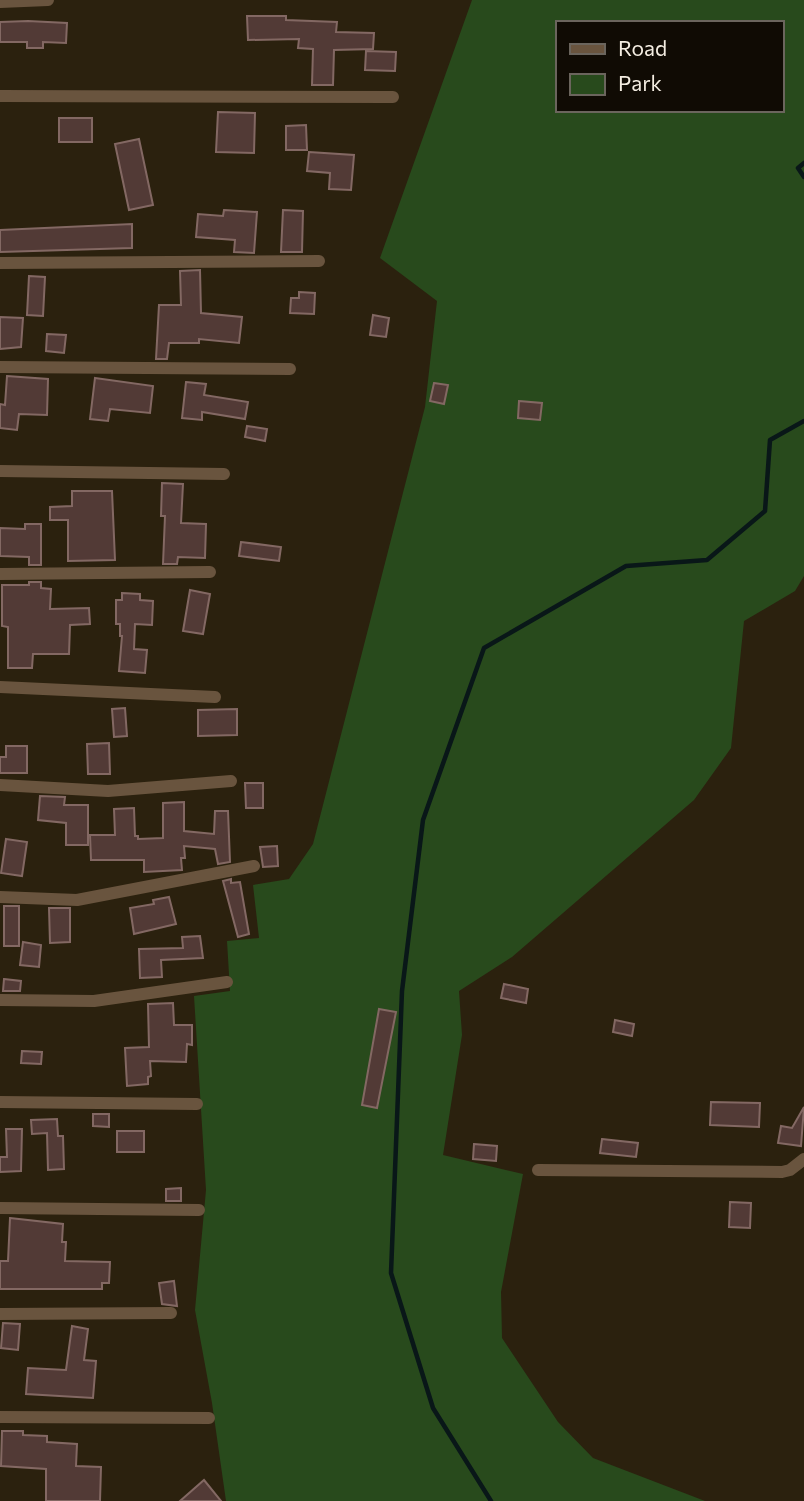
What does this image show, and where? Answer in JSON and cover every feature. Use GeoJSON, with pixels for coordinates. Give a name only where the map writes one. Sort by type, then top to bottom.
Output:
{"type":"FeatureCollection","features":[{"type":"Feature","properties":{"kind":"street"},"geometry":{"type":"LineString","coordinates":[[0,2],[48,0]]}},
{"type":"Feature","properties":{"kind":"street"},"geometry":{"type":"LineString","coordinates":[[0,96],[393,97]]}},
{"type":"Feature","properties":{"kind":"street"},"geometry":{"type":"LineString","coordinates":[[0,263],[319,261]]}},
{"type":"Feature","properties":{"kind":"street"},"geometry":{"type":"LineString","coordinates":[[0,367],[290,369]]}},
{"type":"Feature","properties":{"kind":"street"},"geometry":{"type":"LineString","coordinates":[[0,471],[223,474]]}},
{"type":"Feature","properties":{"kind":"street"},"geometry":{"type":"LineString","coordinates":[[0,574],[210,572]]}},
{"type":"Feature","properties":{"kind":"street"},"geometry":{"type":"LineString","coordinates":[[0,687],[215,697]]}},
{"type":"Feature","properties":{"kind":"street"},"geometry":{"type":"LineString","coordinates":[[0,785],[108,790],[231,780]]}},
{"type":"Feature","properties":{"kind":"street"},"geometry":{"type":"LineString","coordinates":[[0,897],[78,900],[254,866]]}},
{"type":"Feature","properties":{"kind":"street"},"geometry":{"type":"LineString","coordinates":[[0,1000],[94,1001],[227,982]]}},
{"type":"Feature","properties":{"kind":"street"},"geometry":{"type":"LineString","coordinates":[[0,1102],[197,1104]]}},
{"type":"Feature","properties":{"kind":"street"},"geometry":{"type":"LineString","coordinates":[[538,1170],[782,1172],[790,1170],[804,1159]]}},
{"type":"Feature","properties":{"kind":"street"},"geometry":{"type":"LineString","coordinates":[[0,1208],[199,1210]]}},
{"type":"Feature","properties":{"kind":"street"},"geometry":{"type":"LineString","coordinates":[[0,1314],[171,1313]]}},
{"type":"Feature","properties":{"kind":"street"},"geometry":{"type":"LineString","coordinates":[[0,1417],[208,1418]]}},
{"type":"Feature","properties":{"kind":"green space"},"geometry":{"type":"Polygon","coordinates":[[[472,0],[804,0],[804,576],[795,591],[744,621],[731,748],[694,800],[512,957],[459,991],[462,1035],[443,1155],[523,1174],[501,1292],[502,1338],[558,1422],[593,1458],[705,1501],[226,1501],[195,1310],[206,1190],[194,996],[230,991],[227,941],[259,938],[253,885],[289,879],[313,844],[425,407],[437,301],[380,258],[472,0]]]}},
{"type":"Feature","properties":{"kind":"building"},"geometry":{"type":"Polygon","coordinates":[[[247,16],[286,16],[286,20],[337,22],[336,32],[374,33],[373,49],[334,50],[333,85],[312,85],[313,49],[298,48],[299,39],[248,40],[247,16]]]}},
{"type":"Feature","properties":{"kind":"building"},"geometry":{"type":"Polygon","coordinates":[[[0,22],[67,23],[66,43],[43,42],[43,48],[27,48],[27,42],[0,42],[0,22]]]}},
{"type":"Feature","properties":{"kind":"building"},"geometry":{"type":"Polygon","coordinates":[[[366,51],[396,52],[395,71],[365,70],[366,51]]]}},
{"type":"Feature","properties":{"kind":"building"},"geometry":{"type":"Polygon","coordinates":[[[218,112],[255,113],[254,153],[216,152],[218,112]]]}},
{"type":"Feature","properties":{"kind":"building"},"geometry":{"type":"Polygon","coordinates":[[[59,118],[92,118],[92,142],[59,142],[59,118]]]}},
{"type":"Feature","properties":{"kind":"building"},"geometry":{"type":"Polygon","coordinates":[[[306,125],[307,150],[286,150],[286,126],[306,125]]]}},
{"type":"Feature","properties":{"kind":"building"},"geometry":{"type":"Polygon","coordinates":[[[139,139],[153,205],[129,210],[115,144],[139,139]]]}},
{"type":"Feature","properties":{"kind":"building"},"geometry":{"type":"Polygon","coordinates":[[[309,152],[354,155],[351,190],[329,189],[330,173],[307,171],[309,152]]]}},
{"type":"Feature","properties":{"kind":"building"},"geometry":{"type":"Polygon","coordinates":[[[224,210],[257,212],[254,253],[234,252],[235,240],[196,237],[198,214],[223,216],[224,210]]]}},
{"type":"Feature","properties":{"kind":"building"},"geometry":{"type":"Polygon","coordinates":[[[283,210],[303,211],[302,252],[281,252],[283,210]]]}},
{"type":"Feature","properties":{"kind":"building"},"geometry":{"type":"Polygon","coordinates":[[[132,224],[132,248],[0,252],[0,230],[132,224]]]}},
{"type":"Feature","properties":{"kind":"building"},"geometry":{"type":"Polygon","coordinates":[[[200,270],[201,313],[242,317],[239,343],[199,339],[199,343],[169,343],[167,359],[156,359],[159,305],[181,305],[180,271],[200,270]]]}},
{"type":"Feature","properties":{"kind":"building"},"geometry":{"type":"Polygon","coordinates":[[[29,276],[45,277],[43,316],[27,315],[29,276]]]}},
{"type":"Feature","properties":{"kind":"building"},"geometry":{"type":"Polygon","coordinates":[[[299,292],[315,293],[314,314],[290,313],[291,298],[299,298],[299,292]]]}},
{"type":"Feature","properties":{"kind":"building"},"geometry":{"type":"Polygon","coordinates":[[[373,315],[389,318],[386,337],[370,335],[373,315]]]}},
{"type":"Feature","properties":{"kind":"building"},"geometry":{"type":"Polygon","coordinates":[[[0,317],[23,318],[21,347],[0,349],[0,317]]]}},
{"type":"Feature","properties":{"kind":"building"},"geometry":{"type":"Polygon","coordinates":[[[47,334],[66,335],[64,353],[46,351],[47,334]]]}},
{"type":"Feature","properties":{"kind":"building"},"geometry":{"type":"Polygon","coordinates":[[[7,376],[48,379],[47,415],[19,414],[17,430],[0,428],[0,404],[5,405],[7,376]]]}},
{"type":"Feature","properties":{"kind":"building"},"geometry":{"type":"Polygon","coordinates":[[[95,378],[153,386],[150,413],[110,409],[108,421],[90,419],[95,378]]]}},
{"type":"Feature","properties":{"kind":"building"},"geometry":{"type":"Polygon","coordinates":[[[186,382],[206,384],[204,395],[248,402],[245,419],[202,412],[202,420],[182,418],[186,382]]]}},
{"type":"Feature","properties":{"kind":"building"},"geometry":{"type":"Polygon","coordinates":[[[434,383],[448,385],[444,404],[430,401],[434,383]]]}},
{"type":"Feature","properties":{"kind":"building"},"geometry":{"type":"Polygon","coordinates":[[[519,401],[542,403],[540,420],[518,418],[519,401]]]}},
{"type":"Feature","properties":{"kind":"building"},"geometry":{"type":"Polygon","coordinates":[[[247,426],[267,429],[265,441],[245,437],[247,426]]]}},
{"type":"Feature","properties":{"kind":"building"},"geometry":{"type":"Polygon","coordinates":[[[162,483],[183,484],[181,523],[206,524],[205,558],[178,557],[177,564],[163,564],[165,516],[161,516],[162,483]]]}},
{"type":"Feature","properties":{"kind":"building"},"geometry":{"type":"Polygon","coordinates":[[[72,491],[112,491],[115,560],[68,561],[68,520],[50,520],[50,507],[72,506],[72,491]]]}},
{"type":"Feature","properties":{"kind":"building"},"geometry":{"type":"Polygon","coordinates":[[[25,524],[41,524],[41,565],[29,565],[29,557],[0,556],[0,528],[25,529],[25,524]]]}},
{"type":"Feature","properties":{"kind":"building"},"geometry":{"type":"Polygon","coordinates":[[[241,542],[281,547],[279,561],[239,556],[241,542]]]}},
{"type":"Feature","properties":{"kind":"building"},"geometry":{"type":"Polygon","coordinates":[[[29,582],[41,582],[41,588],[51,589],[50,609],[89,608],[90,624],[70,625],[69,654],[33,654],[32,668],[8,668],[8,627],[2,626],[2,585],[29,585],[29,582]]]}},
{"type":"Feature","properties":{"kind":"building"},"geometry":{"type":"Polygon","coordinates":[[[190,590],[210,594],[203,634],[183,631],[190,590]]]}},
{"type":"Feature","properties":{"kind":"building"},"geometry":{"type":"Polygon","coordinates":[[[122,593],[140,594],[140,600],[153,601],[152,625],[135,624],[134,649],[147,650],[145,673],[119,671],[122,636],[120,624],[116,624],[116,600],[122,600],[122,593]]]}},
{"type":"Feature","properties":{"kind":"building"},"geometry":{"type":"Polygon","coordinates":[[[125,708],[127,736],[114,737],[112,709],[125,708]]]}},
{"type":"Feature","properties":{"kind":"building"},"geometry":{"type":"Polygon","coordinates":[[[237,709],[237,735],[198,736],[198,710],[237,709]]]}},
{"type":"Feature","properties":{"kind":"building"},"geometry":{"type":"Polygon","coordinates":[[[109,743],[110,774],[88,774],[87,744],[109,743]]]}},
{"type":"Feature","properties":{"kind":"building"},"geometry":{"type":"Polygon","coordinates":[[[6,746],[27,746],[27,773],[0,773],[0,757],[6,757],[6,746]]]}},
{"type":"Feature","properties":{"kind":"building"},"geometry":{"type":"Polygon","coordinates":[[[245,783],[263,783],[263,808],[246,808],[245,783]]]}},
{"type":"Feature","properties":{"kind":"building"},"geometry":{"type":"Polygon","coordinates":[[[40,796],[65,797],[64,805],[88,805],[88,845],[66,845],[66,823],[38,820],[40,796]]]}},
{"type":"Feature","properties":{"kind":"building"},"geometry":{"type":"Polygon","coordinates":[[[184,802],[184,831],[214,834],[215,811],[228,811],[230,862],[218,864],[215,849],[184,846],[182,870],[144,872],[144,860],[91,860],[90,835],[115,835],[114,809],[134,808],[135,836],[138,836],[138,839],[163,838],[163,803],[184,802]]]}},
{"type":"Feature","properties":{"kind":"building"},"geometry":{"type":"Polygon","coordinates":[[[6,839],[27,842],[22,876],[1,873],[6,839]]]}},
{"type":"Feature","properties":{"kind":"building"},"geometry":{"type":"Polygon","coordinates":[[[277,846],[278,866],[263,867],[260,847],[277,846]]]}},
{"type":"Feature","properties":{"kind":"building"},"geometry":{"type":"Polygon","coordinates":[[[231,879],[231,883],[240,882],[249,934],[238,937],[223,881],[231,879]]]}},
{"type":"Feature","properties":{"kind":"building"},"geometry":{"type":"Polygon","coordinates":[[[169,897],[176,924],[134,934],[130,908],[154,904],[153,900],[169,897]]]}},
{"type":"Feature","properties":{"kind":"building"},"geometry":{"type":"Polygon","coordinates":[[[4,906],[19,906],[19,946],[4,946],[4,906]]]}},
{"type":"Feature","properties":{"kind":"building"},"geometry":{"type":"Polygon","coordinates":[[[49,908],[70,908],[70,942],[50,943],[49,908]]]}},
{"type":"Feature","properties":{"kind":"building"},"geometry":{"type":"Polygon","coordinates":[[[200,936],[203,958],[161,960],[162,977],[140,978],[139,949],[183,948],[182,937],[200,936]]]}},
{"type":"Feature","properties":{"kind":"building"},"geometry":{"type":"Polygon","coordinates":[[[23,942],[41,945],[39,967],[20,965],[23,942]]]}},
{"type":"Feature","properties":{"kind":"building"},"geometry":{"type":"Polygon","coordinates":[[[4,979],[21,981],[20,991],[3,991],[4,979]]]}},
{"type":"Feature","properties":{"kind":"building"},"geometry":{"type":"Polygon","coordinates":[[[504,984],[528,989],[526,1003],[501,998],[504,984]]]}},
{"type":"Feature","properties":{"kind":"building"},"geometry":{"type":"Polygon","coordinates":[[[173,1003],[174,1025],[192,1025],[192,1045],[187,1044],[186,1062],[150,1061],[151,1076],[148,1077],[148,1084],[127,1086],[125,1048],[149,1047],[148,1004],[173,1003]]]}},
{"type":"Feature","properties":{"kind":"building"},"geometry":{"type":"Polygon","coordinates":[[[379,1009],[396,1012],[377,1108],[362,1105],[379,1009]]]}},
{"type":"Feature","properties":{"kind":"building"},"geometry":{"type":"Polygon","coordinates":[[[615,1020],[634,1024],[632,1036],[613,1032],[615,1020]]]}},
{"type":"Feature","properties":{"kind":"building"},"geometry":{"type":"Polygon","coordinates":[[[22,1051],[42,1052],[41,1064],[21,1063],[22,1051]]]}},
{"type":"Feature","properties":{"kind":"building"},"geometry":{"type":"Polygon","coordinates":[[[711,1102],[760,1103],[759,1127],[710,1125],[711,1102]]]}},
{"type":"Feature","properties":{"kind":"building"},"geometry":{"type":"Polygon","coordinates":[[[804,1107],[801,1146],[778,1143],[781,1126],[792,1128],[804,1107]]]}},
{"type":"Feature","properties":{"kind":"building"},"geometry":{"type":"Polygon","coordinates":[[[93,1114],[109,1114],[109,1127],[93,1126],[93,1114]]]}},
{"type":"Feature","properties":{"kind":"building"},"geometry":{"type":"Polygon","coordinates":[[[57,1119],[58,1136],[63,1136],[64,1169],[48,1170],[47,1133],[32,1134],[31,1120],[57,1119]]]}},
{"type":"Feature","properties":{"kind":"building"},"geometry":{"type":"Polygon","coordinates":[[[6,1129],[22,1129],[21,1171],[0,1172],[0,1157],[7,1157],[6,1129]]]}},
{"type":"Feature","properties":{"kind":"building"},"geometry":{"type":"Polygon","coordinates":[[[117,1131],[144,1131],[144,1152],[117,1152],[117,1131]]]}},
{"type":"Feature","properties":{"kind":"building"},"geometry":{"type":"Polygon","coordinates":[[[602,1139],[638,1143],[636,1157],[600,1153],[602,1139]]]}},
{"type":"Feature","properties":{"kind":"building"},"geometry":{"type":"Polygon","coordinates":[[[474,1144],[497,1146],[496,1161],[473,1159],[474,1144]]]}},
{"type":"Feature","properties":{"kind":"building"},"geometry":{"type":"Polygon","coordinates":[[[181,1188],[181,1201],[166,1201],[166,1189],[181,1188]]]}},
{"type":"Feature","properties":{"kind":"building"},"geometry":{"type":"Polygon","coordinates":[[[730,1202],[751,1203],[750,1228],[729,1227],[730,1202]]]}},
{"type":"Feature","properties":{"kind":"building"},"geometry":{"type":"Polygon","coordinates":[[[10,1218],[63,1224],[65,1261],[110,1262],[109,1283],[102,1283],[102,1289],[0,1289],[0,1261],[8,1261],[10,1218]]]}},
{"type":"Feature","properties":{"kind":"building"},"geometry":{"type":"Polygon","coordinates":[[[174,1281],[177,1306],[162,1304],[159,1283],[174,1281]]]}},
{"type":"Feature","properties":{"kind":"building"},"geometry":{"type":"Polygon","coordinates":[[[3,1323],[20,1324],[18,1350],[1,1348],[3,1323]]]}},
{"type":"Feature","properties":{"kind":"building"},"geometry":{"type":"Polygon","coordinates":[[[72,1326],[88,1329],[84,1360],[96,1361],[93,1398],[26,1394],[28,1368],[66,1370],[72,1326]]]}},
{"type":"Feature","properties":{"kind":"building"},"geometry":{"type":"Polygon","coordinates":[[[2,1431],[23,1431],[23,1435],[47,1436],[47,1442],[77,1444],[76,1466],[101,1467],[100,1501],[46,1501],[46,1469],[1,1466],[2,1431]]]}},
{"type":"Feature","properties":{"kind":"building"},"geometry":{"type":"Polygon","coordinates":[[[204,1480],[221,1501],[180,1501],[204,1480]]]}},
{"type":"Feature","properties":{"kind":"waterway"},"geometry":{"type":"LineString","coordinates":[[804,163],[798,168],[804,177]]}},
{"type":"Feature","properties":{"kind":"waterway"},"geometry":{"type":"LineString","coordinates":[[491,1501],[433,1408],[391,1273],[402,991],[423,820],[484,648],[626,566],[707,560],[765,511],[770,440],[804,421]]}}]}
